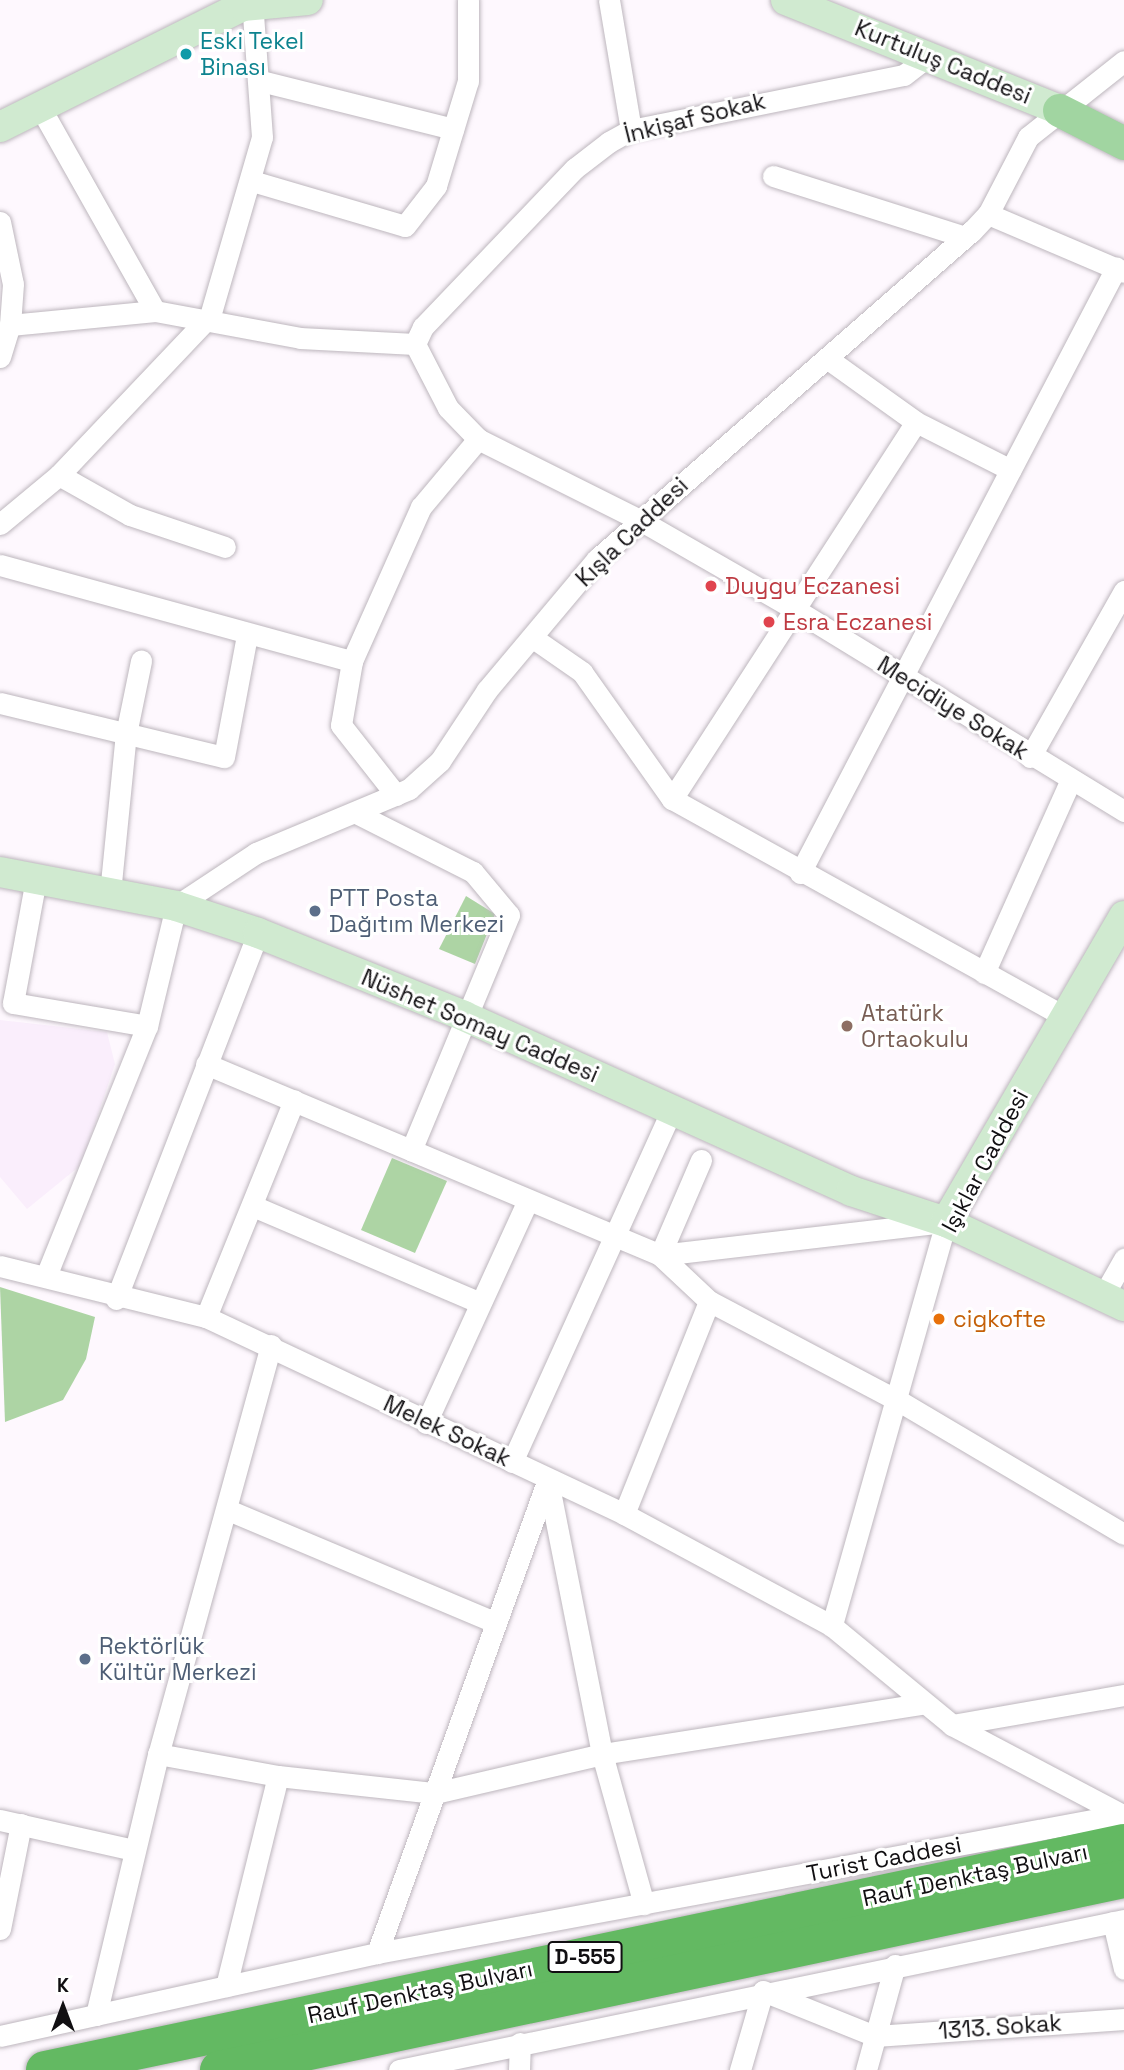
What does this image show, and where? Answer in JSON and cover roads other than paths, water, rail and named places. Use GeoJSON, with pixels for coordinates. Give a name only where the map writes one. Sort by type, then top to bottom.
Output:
{"type":"FeatureCollection","features":[{"type":"Feature","properties":{"kind":"highway","name":"Rauf Denktaş Bulvarı"},"geometry":{"type":"LineString","coordinates":[[45,2070],[1123,1824]]}},
{"type":"Feature","properties":{"kind":"highway","name":"Rauf Denktaş Bulvarı"},"geometry":{"type":"LineString","coordinates":[[219,2070],[1124,1879]]}},
{"type":"Feature","properties":{"kind":"main road","name":"Kurtuluş Caddesi"},"geometry":{"type":"LineString","coordinates":[[1059,110],[1124,123]]}},
{"type":"Feature","properties":{"kind":"main road","name":"Kurtuluş Caddesi"},"geometry":{"type":"LineString","coordinates":[[1059,110],[1124,143]]}},
{"type":"Feature","properties":{"kind":"street"},"geometry":{"type":"LineString","coordinates":[[0,127],[238,4],[308,0]]}},
{"type":"Feature","properties":{"kind":"street"},"geometry":{"type":"LineString","coordinates":[[251,181],[405,226],[436,186],[468,81],[468,0]]}},
{"type":"Feature","properties":{"kind":"street"},"geometry":{"type":"LineString","coordinates":[[609,0],[631,130]]}},
{"type":"Feature","properties":{"kind":"street","name":"Kurtuluş Caddesi"},"geometry":{"type":"LineString","coordinates":[[786,0],[930,55],[1059,110]]}},
{"type":"Feature","properties":{"kind":"street"},"geometry":{"type":"LineString","coordinates":[[0,524],[59,475],[210,316],[262,137],[261,81],[238,4]]}},
{"type":"Feature","properties":{"kind":"street","name":"İnkişaf Sokak"},"geometry":{"type":"LineString","coordinates":[[415,344],[423,327],[574,169],[631,130],[904,75],[930,55]]}},
{"type":"Feature","properties":{"kind":"street","name":"Kışla Caddesi"},"geometry":{"type":"LineString","coordinates":[[176,906],[256,853],[358,814],[396,795],[440,761],[487,690],[638,519],[828,359],[965,237],[988,214],[1028,137],[1124,61]]}},
{"type":"Feature","properties":{"kind":"street"},"geometry":{"type":"LineString","coordinates":[[261,81],[453,129]]}},
{"type":"Feature","properties":{"kind":"street"},"geometry":{"type":"LineString","coordinates":[[40,107],[155,311]]}},
{"type":"Feature","properties":{"kind":"street"},"geometry":{"type":"LineString","coordinates":[[773,176],[965,237]]}},
{"type":"Feature","properties":{"kind":"street"},"geometry":{"type":"LineString","coordinates":[[800,873],[1011,470],[1120,270],[988,214]]}},
{"type":"Feature","properties":{"kind":"street"},"geometry":{"type":"LineString","coordinates":[[0,222],[13,284],[10,325],[0,357]]}},
{"type":"Feature","properties":{"kind":"street"},"geometry":{"type":"LineString","coordinates":[[10,325],[155,311],[210,316],[300,338],[415,344]]}},
{"type":"Feature","properties":{"kind":"street","name":"Mecidiye Sokak"},"geometry":{"type":"LineString","coordinates":[[415,344],[448,408],[478,439],[638,519],[796,610],[904,675],[1070,782],[1124,811]]}},
{"type":"Feature","properties":{"kind":"street"},"geometry":{"type":"LineString","coordinates":[[828,359],[916,422],[1011,470]]}},
{"type":"Feature","properties":{"kind":"street"},"geometry":{"type":"LineString","coordinates":[[672,799],[916,422]]}},
{"type":"Feature","properties":{"kind":"street"},"geometry":{"type":"LineString","coordinates":[[396,795],[341,725],[352,661],[421,507],[478,439]]}},
{"type":"Feature","properties":{"kind":"street"},"geometry":{"type":"LineString","coordinates":[[59,475],[130,515],[225,547]]}},
{"type":"Feature","properties":{"kind":"street"},"geometry":{"type":"LineString","coordinates":[[0,565],[247,635],[352,661]]}},
{"type":"Feature","properties":{"kind":"street"},"geometry":{"type":"LineString","coordinates":[[1030,757],[1124,591]]}},
{"type":"Feature","properties":{"kind":"street"},"geometry":{"type":"LineString","coordinates":[[0,703],[224,757],[247,635]]}},
{"type":"Feature","properties":{"kind":"street"},"geometry":{"type":"LineString","coordinates":[[533,638],[582,673],[672,799],[800,873],[1065,1017]]}},
{"type":"Feature","properties":{"kind":"street"},"geometry":{"type":"LineString","coordinates":[[110,893],[126,734],[141,661]]}},
{"type":"Feature","properties":{"kind":"street"},"geometry":{"type":"LineString","coordinates":[[984,973],[1070,782]]}},
{"type":"Feature","properties":{"kind":"street"},"geometry":{"type":"LineString","coordinates":[[358,814],[473,872],[509,915],[464,1016],[411,1150]]}},
{"type":"Feature","properties":{"kind":"street","name":"Nüshet Somay Caddesi"},"geometry":{"type":"LineString","coordinates":[[0,872],[176,906],[258,933],[464,1016],[851,1191],[946,1222],[1113,1301]]}},
{"type":"Feature","properties":{"kind":"street"},"geometry":{"type":"LineString","coordinates":[[36,879],[13,1003],[147,1026]]}},
{"type":"Feature","properties":{"kind":"street"},"geometry":{"type":"LineString","coordinates":[[46,1276],[147,1026],[176,906]]}},
{"type":"Feature","properties":{"kind":"street","name":"Işıklar Caddesi"},"geometry":{"type":"LineString","coordinates":[[832,1626],[899,1401],[946,1222],[1065,1017],[1120,929]]}},
{"type":"Feature","properties":{"kind":"street"},"geometry":{"type":"LineString","coordinates":[[116,1299],[258,933]]}},
{"type":"Feature","properties":{"kind":"street"},"geometry":{"type":"LineString","coordinates":[[206,1064],[528,1200],[611,1238],[660,1255],[709,1301],[899,1401],[1124,1534]]}},
{"type":"Feature","properties":{"kind":"street"},"geometry":{"type":"LineString","coordinates":[[206,1317],[294,1100]]}},
{"type":"Feature","properties":{"kind":"street"},"geometry":{"type":"LineString","coordinates":[[512,1462],[611,1238],[672,1110]]}},
{"type":"Feature","properties":{"kind":"street"},"geometry":{"type":"LineString","coordinates":[[660,1255],[701,1160]]}},
{"type":"Feature","properties":{"kind":"street"},"geometry":{"type":"LineString","coordinates":[[426,1423],[528,1200]]}},
{"type":"Feature","properties":{"kind":"street"},"geometry":{"type":"LineString","coordinates":[[253,1206],[480,1303]]}},
{"type":"Feature","properties":{"kind":"street"},"geometry":{"type":"LineString","coordinates":[[660,1255],[946,1222]]}},
{"type":"Feature","properties":{"kind":"street","name":"Melek Sokak"},"geometry":{"type":"LineString","coordinates":[[0,1251],[46,1276]]}},
{"type":"Feature","properties":{"kind":"street"},"geometry":{"type":"LineString","coordinates":[[1113,1301],[1124,1259]]}},
{"type":"Feature","properties":{"kind":"street","name":"Melek Sokak"},"geometry":{"type":"LineString","coordinates":[[0,1266],[46,1276],[116,1299],[206,1317],[271,1345],[426,1423],[624,1514],[832,1626],[923,1704],[952,1725],[1123,1824]]}},
{"type":"Feature","properties":{"kind":"street"},"geometry":{"type":"LineString","coordinates":[[624,1514],[709,1301]]}},
{"type":"Feature","properties":{"kind":"street"},"geometry":{"type":"LineString","coordinates":[[96,2015],[158,1754],[229,1510],[271,1345]]}},
{"type":"Feature","properties":{"kind":"street"},"geometry":{"type":"LineString","coordinates":[[377,1953],[494,1622],[548,1479]]}},
{"type":"Feature","properties":{"kind":"street"},"geometry":{"type":"LineString","coordinates":[[548,1479],[602,1754],[644,1904]]}},
{"type":"Feature","properties":{"kind":"street"},"geometry":{"type":"LineString","coordinates":[[229,1510],[494,1622]]}},
{"type":"Feature","properties":{"kind":"street"},"geometry":{"type":"LineString","coordinates":[[952,1725],[1124,1695]]}},
{"type":"Feature","properties":{"kind":"street"},"geometry":{"type":"LineString","coordinates":[[158,1754],[278,1776],[435,1793],[602,1754],[923,1704]]}},
{"type":"Feature","properties":{"kind":"street"},"geometry":{"type":"LineString","coordinates":[[226,1986],[278,1776]]}},
{"type":"Feature","properties":{"kind":"street"},"geometry":{"type":"LineString","coordinates":[[0,1820],[134,1850]]}},
{"type":"Feature","properties":{"kind":"street"},"geometry":{"type":"LineString","coordinates":[[0,1929],[21,1824]]}},
{"type":"Feature","properties":{"kind":"street","name":"Turist Caddesi"},"geometry":{"type":"LineString","coordinates":[[0,2036],[377,1953],[644,1904],[1123,1824]]}},
{"type":"Feature","properties":{"kind":"street"},"geometry":{"type":"LineString","coordinates":[[399,2070],[763,1991],[1119,1921],[1124,1969]]}},
{"type":"Feature","properties":{"kind":"street"},"geometry":{"type":"LineString","coordinates":[[866,2070],[895,1965]]}},
{"type":"Feature","properties":{"kind":"street"},"geometry":{"type":"LineString","coordinates":[[763,1991],[876,2036]]}},
{"type":"Feature","properties":{"kind":"street"},"geometry":{"type":"LineString","coordinates":[[740,2070],[763,1991]]}},
{"type":"Feature","properties":{"kind":"street","name":"1313. Sokak"},"geometry":{"type":"LineString","coordinates":[[876,2036],[1124,2019]]}},
{"type":"Feature","properties":{"kind":"street"},"geometry":{"type":"LineString","coordinates":[[519,2070],[520,2043]]}},
{"type":"Feature","properties":{"kind":"place","name":"Eski Tekel Binası"},"geometry":{"type":"Point","coordinates":[186,54]}},
{"type":"Feature","properties":{"kind":"place","name":"Duygu Eczanesi"},"geometry":{"type":"Point","coordinates":[711,586]}},
{"type":"Feature","properties":{"kind":"place","name":"Esra Eczanesi"},"geometry":{"type":"Point","coordinates":[769,622]}},
{"type":"Feature","properties":{"kind":"place","name":"PTT Posta Dağıtım Merkezi"},"geometry":{"type":"Point","coordinates":[315,911]}},
{"type":"Feature","properties":{"kind":"place","name":"Atatürk Ortaokulu"},"geometry":{"type":"Point","coordinates":[847,1026]}},
{"type":"Feature","properties":{"kind":"place","name":"cigkofte"},"geometry":{"type":"Point","coordinates":[939,1319]}},
{"type":"Feature","properties":{"kind":"place","name":"Rektörlük Kültür Merkezi"},"geometry":{"type":"Point","coordinates":[85,1659]}}]}
